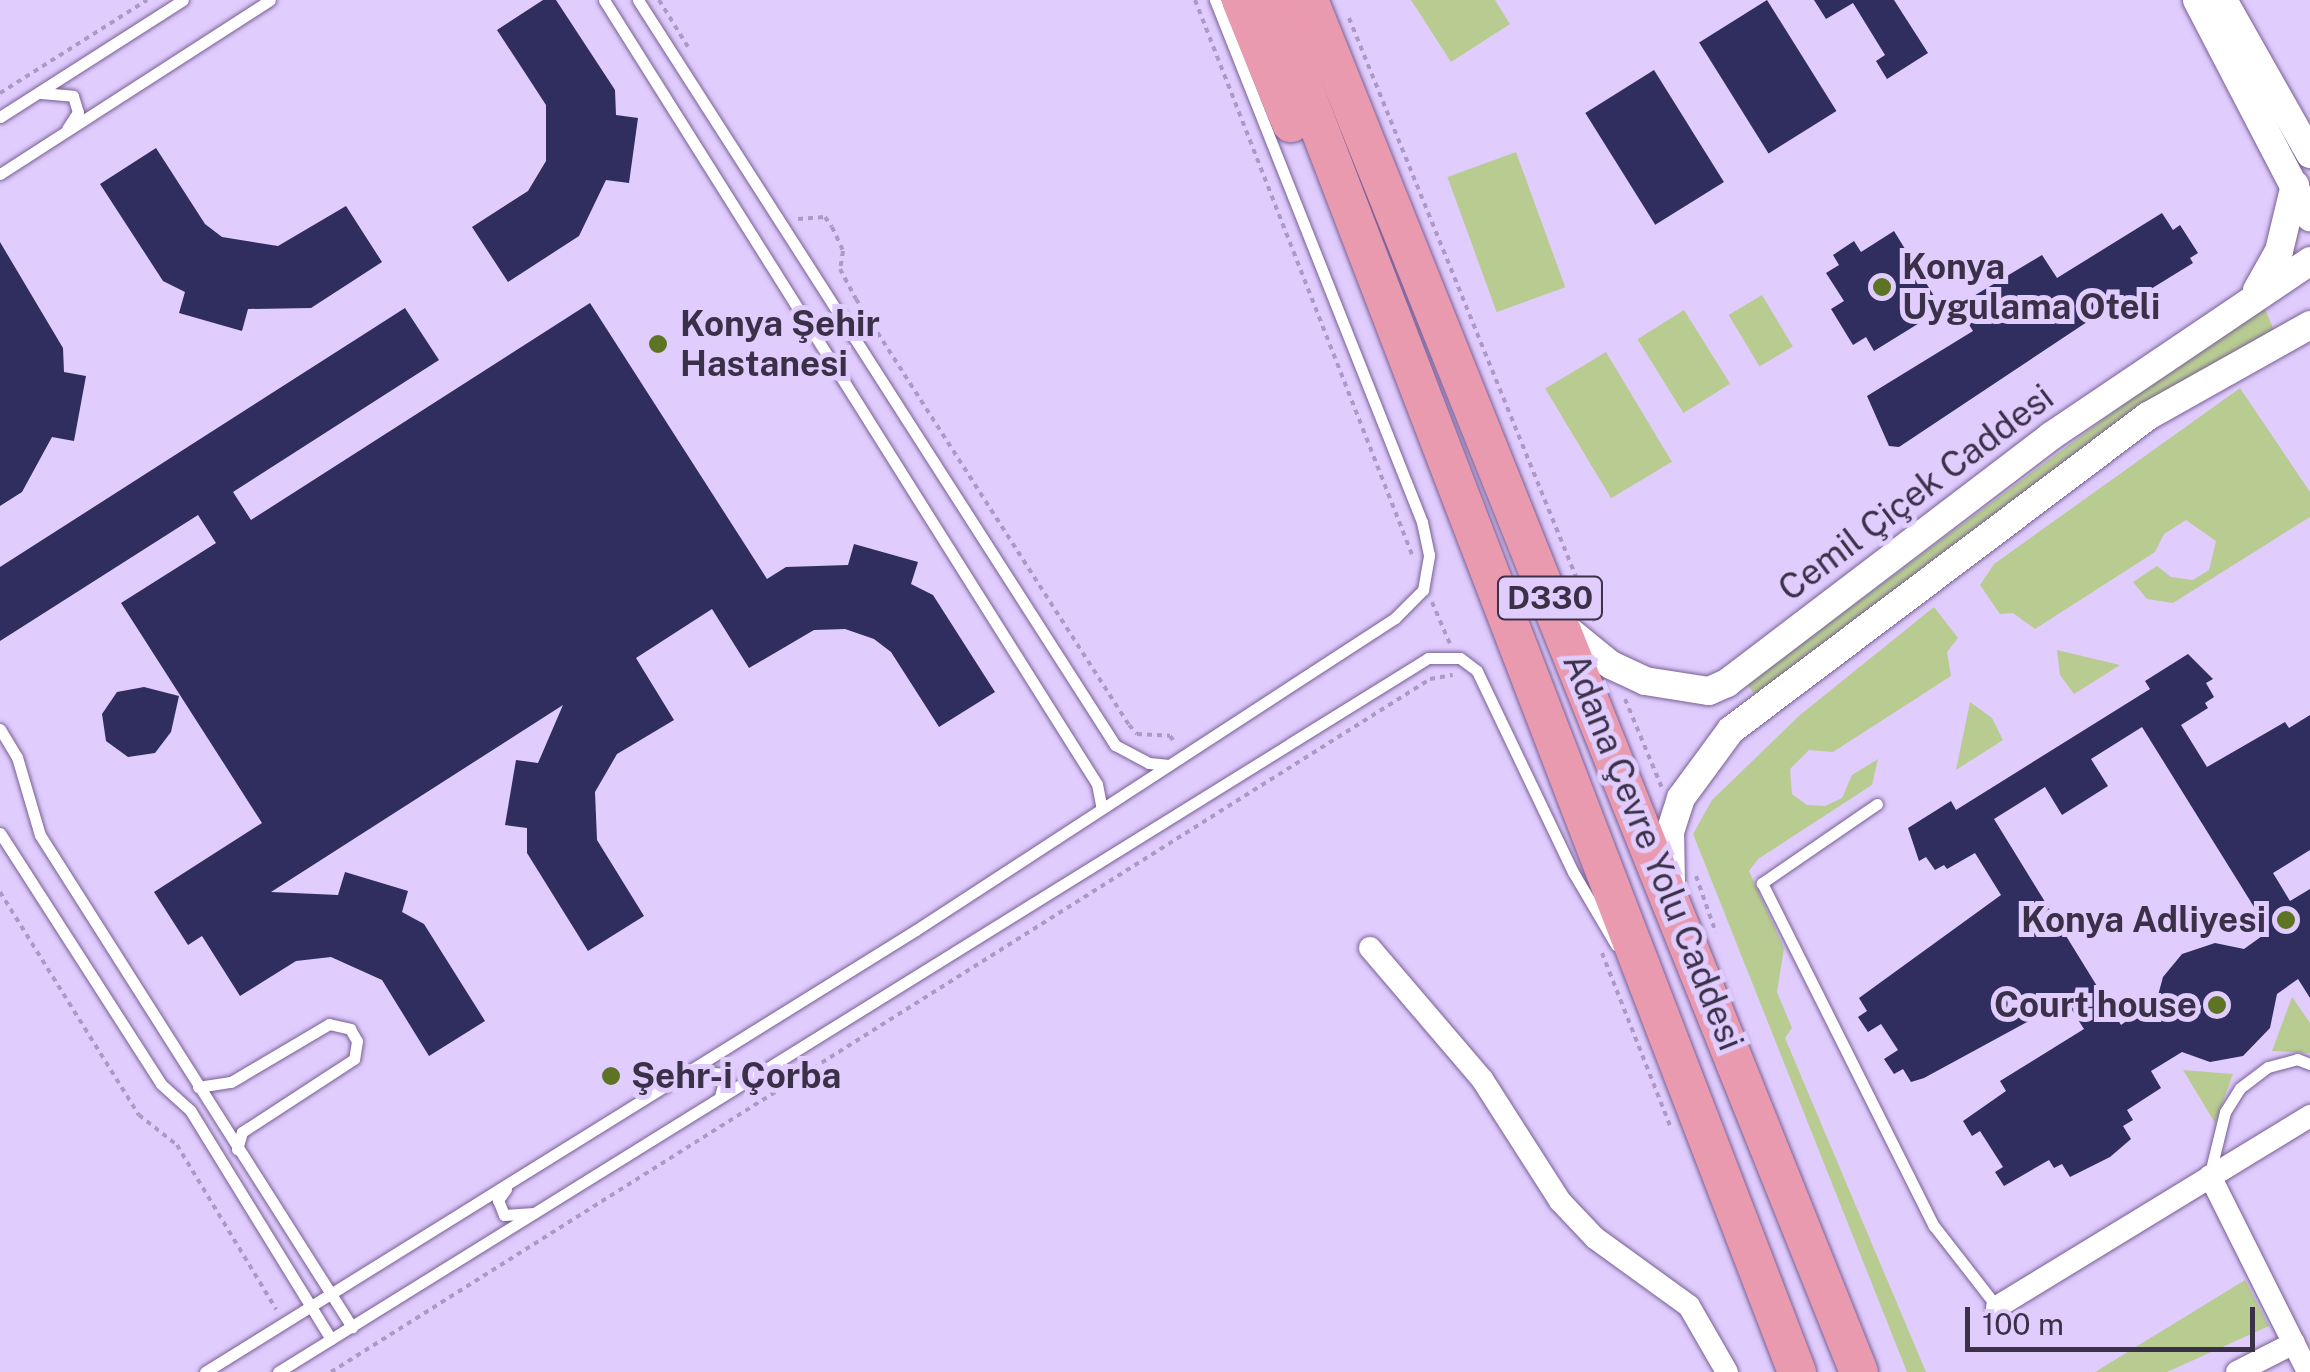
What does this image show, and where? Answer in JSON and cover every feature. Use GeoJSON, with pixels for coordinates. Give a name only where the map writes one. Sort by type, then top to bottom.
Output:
{"type":"FeatureCollection","features":[{"type":"Feature","properties":{"kind":"highway"},"geometry":{"type":"LineString","coordinates":[[1241,0],[1374,325],[1431,412]]}},
{"type":"Feature","properties":{"kind":"highway","name":"Adana Çevre Yolu Caddesi"},"geometry":{"type":"LineString","coordinates":[[1270,0],[1796,1372]]}},
{"type":"Feature","properties":{"kind":"highway","name":"Adana Çevre Yolu Caddesi"},"geometry":{"type":"LineString","coordinates":[[1309,0],[1672,893],[1859,1372]]}},
{"type":"Feature","properties":{"kind":"highway"},"geometry":{"type":"LineString","coordinates":[[1333,0],[1410,202],[1455,362]]}},
{"type":"Feature","properties":{"kind":"street"},"geometry":{"type":"LineString","coordinates":[[2197,0],[2310,218]]}},
{"type":"Feature","properties":{"kind":"street"},"geometry":{"type":"LineString","coordinates":[[2222,0],[2310,154]]}},
{"type":"Feature","properties":{"kind":"street"},"geometry":{"type":"LineString","coordinates":[[2254,295],[2279,252],[2295,185]]}},
{"type":"Feature","properties":{"kind":"street","name":"Cemil Çiçek Caddesi"},"geometry":{"type":"LineString","coordinates":[[1727,683],[2036,447],[2254,295],[2310,261]]}},
{"type":"Feature","properties":{"kind":"street"},"geometry":{"type":"LineString","coordinates":[[1672,893],[1669,846],[1681,798],[1706,756],[1748,716],[2148,416],[2310,326]]}},
{"type":"Feature","properties":{"kind":"street"},"geometry":{"type":"LineString","coordinates":[[2270,347],[2310,343]]}},
{"type":"Feature","properties":{"kind":"street"},"geometry":{"type":"LineString","coordinates":[[1560,621],[1598,656],[1645,682],[1709,691],[1727,683],[1728,709],[1748,716]]}},
{"type":"Feature","properties":{"kind":"street"},"geometry":{"type":"LineString","coordinates":[[1370,948],[1482,1079],[1560,1201],[1595,1238],[1689,1306],[1728,1372]]}},
{"type":"Feature","properties":{"kind":"street"},"geometry":{"type":"LineString","coordinates":[[1997,1306],[2310,1116]]}},
{"type":"Feature","properties":{"kind":"street"},"geometry":{"type":"LineString","coordinates":[[2210,1176],[2308,1372]]}},
{"type":"Feature","properties":{"kind":"street"},"geometry":{"type":"LineString","coordinates":[[2238,1372],[2294,1343]]}},
{"type":"Feature","properties":{"kind":"lane"},"geometry":{"type":"LineString","coordinates":[[0,117],[183,0]]}},
{"type":"Feature","properties":{"kind":"lane"},"geometry":{"type":"LineString","coordinates":[[0,174],[270,0]]}},
{"type":"Feature","properties":{"kind":"lane"},"geometry":{"type":"LineString","coordinates":[[604,0],[1097,784],[1102,810]]}},
{"type":"Feature","properties":{"kind":"lane"},"geometry":{"type":"LineString","coordinates":[[638,0],[1115,745],[1149,763],[1169,765]]}},
{"type":"Feature","properties":{"kind":"lane"},"geometry":{"type":"LineString","coordinates":[[205,1372],[1102,810],[1412,604],[1422,590],[1430,556],[1422,522],[1215,0]]}},
{"type":"Feature","properties":{"kind":"lane"},"geometry":{"type":"LineString","coordinates":[[37,94],[66,91],[78,103],[74,122],[56,138]]}},
{"type":"Feature","properties":{"kind":"lane"},"geometry":{"type":"LineString","coordinates":[[278,1372],[556,1206],[1407,668],[1440,656],[1460,658],[1486,688],[1589,904],[1646,986]]}},
{"type":"Feature","properties":{"kind":"lane"},"geometry":{"type":"LineString","coordinates":[[0,729],[18,757],[40,835],[352,1327]]}},
{"type":"Feature","properties":{"kind":"lane"},"geometry":{"type":"LineString","coordinates":[[1877,804],[1762,883],[1934,1226],[1997,1306]]}},
{"type":"Feature","properties":{"kind":"lane"},"geometry":{"type":"LineString","coordinates":[[0,834],[161,1084],[190,1110],[332,1339]]}},
{"type":"Feature","properties":{"kind":"lane"},"geometry":{"type":"LineString","coordinates":[[198,1087],[216,1089],[329,1024],[350,1029],[358,1041],[354,1059],[242,1132],[237,1149]]}},
{"type":"Feature","properties":{"kind":"lane"},"geometry":{"type":"LineString","coordinates":[[2210,1176],[2225,1112],[2240,1088],[2268,1067],[2297,1059],[2310,1064]]}},
{"type":"Feature","properties":{"kind":"lane"},"geometry":{"type":"LineString","coordinates":[[687,1073],[726,1074],[725,1093],[706,1111]]}},
{"type":"Feature","properties":{"kind":"lane"},"geometry":{"type":"LineString","coordinates":[[516,1180],[498,1200],[504,1214],[520,1218],[556,1206]]}},
{"type":"Feature","properties":{"kind":"path"},"geometry":{"type":"LineString","coordinates":[[0,93],[147,0]]}},
{"type":"Feature","properties":{"kind":"path"},"geometry":{"type":"LineString","coordinates":[[659,0],[690,50]]}},
{"type":"Feature","properties":{"kind":"path"},"geometry":{"type":"LineString","coordinates":[[795,218],[824,217],[832,227],[844,251],[840,270],[856,298],[1129,725],[1147,738],[1170,736],[1185,756]]}},
{"type":"Feature","properties":{"kind":"path"},"geometry":{"type":"LineString","coordinates":[[332,1372],[1430,679],[1462,673]]}},
{"type":"Feature","properties":{"kind":"path"},"geometry":{"type":"LineString","coordinates":[[1207,795],[1219,812]]}},
{"type":"Feature","properties":{"kind":"path"},"geometry":{"type":"LineString","coordinates":[[0,892],[139,1115],[177,1145],[284,1323]]}},
{"type":"Feature","properties":{"kind":"green space"},"geometry":{"type":"Polygon","coordinates":[[[1411,0],[1495,0],[1510,24],[1451,62],[1411,0]]]}},
{"type":"Feature","properties":{"kind":"green space"},"geometry":{"type":"Polygon","coordinates":[[[1516,152],[1565,287],[1497,312],[1447,177],[1516,152]]]}},
{"type":"Feature","properties":{"kind":"green space"},"geometry":{"type":"Polygon","coordinates":[[[1762,295],[1793,346],[1759,367],[1729,315],[1762,295]]]}},
{"type":"Feature","properties":{"kind":"green space"},"geometry":{"type":"Polygon","coordinates":[[[2262,302],[2274,330],[2175,385],[1755,695],[1747,684],[2262,302]]]}},
{"type":"Feature","properties":{"kind":"green space"},"geometry":{"type":"Polygon","coordinates":[[[1684,310],[1730,384],[1683,413],[1637,339],[1684,310]]]}},
{"type":"Feature","properties":{"kind":"green space"},"geometry":{"type":"Polygon","coordinates":[[[1606,352],[1672,462],[1611,498],[1545,389],[1606,352]]]}},
{"type":"Feature","properties":{"kind":"green space"},"geometry":{"type":"Polygon","coordinates":[[[2240,388],[2310,492],[2310,517],[2173,603],[2147,599],[2133,582],[2157,566],[2171,577],[2193,580],[2209,570],[2216,541],[2186,520],[2164,534],[2155,552],[2035,629],[2013,613],[2000,614],[1980,585],[1994,564],[2240,388]]]}},
{"type":"Feature","properties":{"kind":"green space"},"geometry":{"type":"Polygon","coordinates":[[[1934,607],[1958,638],[1947,652],[1951,676],[1833,752],[1809,750],[1790,769],[1792,794],[1807,805],[1825,806],[1842,798],[1852,775],[1878,759],[1872,785],[1758,859],[1749,871],[1784,948],[1777,992],[1792,1028],[1785,1038],[1926,1372],[1907,1372],[1693,834],[1712,800],[1800,715],[1934,607]]]}},
{"type":"Feature","properties":{"kind":"green space"},"geometry":{"type":"Polygon","coordinates":[[[2057,650],[2120,665],[2074,694],[2060,675],[2057,650]]]}},
{"type":"Feature","properties":{"kind":"green space"},"geometry":{"type":"Polygon","coordinates":[[[1970,702],[1992,718],[2003,740],[1956,770],[1970,702]]]}},
{"type":"Feature","properties":{"kind":"green space"},"geometry":{"type":"Polygon","coordinates":[[[2292,997],[2310,1023],[2310,1053],[2272,1051],[2292,997]]]}},
{"type":"Feature","properties":{"kind":"green space"},"geometry":{"type":"Polygon","coordinates":[[[2183,1070],[2233,1074],[2215,1123],[2183,1070]]]}},
{"type":"Feature","properties":{"kind":"green space"},"geometry":{"type":"Polygon","coordinates":[[[2245,1280],[2269,1326],[2167,1372],[2095,1372],[2245,1280]]]}},
{"type":"Feature","properties":{"kind":"building"},"geometry":{"type":"Polygon","coordinates":[[[543,0],[556,0],[615,90],[616,115],[638,118],[629,183],[606,180],[579,236],[508,282],[472,227],[528,191],[546,161],[546,105],[497,30],[543,0]]]}},
{"type":"Feature","properties":{"kind":"building"},"geometry":{"type":"Polygon","coordinates":[[[1767,0],[1836,111],[1769,153],[1699,42],[1767,0]]]}},
{"type":"Feature","properties":{"kind":"building"},"geometry":{"type":"Polygon","coordinates":[[[1814,0],[1894,0],[1928,53],[1887,79],[1876,61],[1885,55],[1853,3],[1826,19],[1814,0]]]}},
{"type":"Feature","properties":{"kind":"building"},"geometry":{"type":"Polygon","coordinates":[[[1654,70],[1724,182],[1655,225],[1585,113],[1654,70]]]}},
{"type":"Feature","properties":{"kind":"building"},"geometry":{"type":"Polygon","coordinates":[[[156,148],[205,224],[222,237],[278,246],[346,206],[382,262],[311,308],[248,309],[242,331],[179,313],[185,292],[163,281],[100,184],[156,148]]]}},
{"type":"Feature","properties":{"kind":"building"},"geometry":{"type":"Polygon","coordinates":[[[2162,213],[2173,230],[2180,225],[2198,253],[2190,258],[2193,263],[2102,319],[2099,314],[1899,447],[1889,446],[1867,396],[1973,331],[1957,306],[2042,255],[2057,278],[2162,213]]]}},
{"type":"Feature","properties":{"kind":"building","name":"Konya Uygulama Oteli"},"geometry":{"type":"Polygon","coordinates":[[[1894,231],[1942,309],[1874,351],[1866,337],[1853,345],[1831,309],[1844,301],[1826,273],[1839,265],[1833,255],[1854,241],[1861,252],[1894,231]]]}},
{"type":"Feature","properties":{"kind":"building"},"geometry":{"type":"Polygon","coordinates":[[[0,242],[63,348],[64,372],[86,376],[74,441],[52,437],[22,492],[0,506],[0,242]]]}},
{"type":"Feature","properties":{"kind":"building"},"geometry":{"type":"Polygon","coordinates":[[[590,303],[767,579],[786,567],[848,565],[854,544],[918,562],[911,584],[933,595],[995,692],[939,727],[891,652],[874,639],[845,629],[814,630],[749,668],[712,609],[636,658],[674,720],[617,754],[595,792],[597,840],[644,916],[588,951],[527,853],[527,828],[505,825],[516,760],[538,763],[563,705],[271,892],[338,895],[345,872],[408,891],[402,912],[424,924],[485,1021],[429,1056],[382,980],[331,957],[296,961],[240,996],[202,936],[188,945],[154,892],[262,823],[121,603],[216,543],[198,515],[0,641],[0,567],[405,308],[439,360],[233,492],[251,520],[590,303]]]}},
{"type":"Feature","properties":{"kind":"building","name":"Konya Adliyesi"},"geometry":{"type":"Polygon","coordinates":[[[2188,654],[2213,679],[2206,683],[2214,697],[2205,703],[2208,708],[2181,725],[2207,767],[2285,722],[2289,728],[2310,715],[2310,850],[2273,873],[2290,901],[2310,889],[2310,998],[2298,979],[2277,994],[2270,1028],[2243,1056],[2210,1062],[2182,1052],[2151,1071],[2161,1088],[2127,1110],[2133,1120],[2123,1126],[2131,1139],[2110,1157],[2070,1177],[2062,1164],[2054,1168],[2049,1160],[2004,1186],[1995,1172],[2003,1167],[1980,1131],[1972,1136],[1963,1121],[2006,1091],[2000,1081],[2084,1029],[2066,1001],[1911,1082],[1903,1069],[1894,1074],[1884,1059],[1898,1050],[1881,1024],[1868,1032],[1858,1017],[1867,1011],[1859,998],[2001,895],[1975,853],[1947,869],[1944,865],[1935,870],[1926,857],[1919,861],[1908,828],[1951,801],[1956,810],[2150,689],[2145,681],[2188,654]],[[2142,727],[2091,759],[2108,786],[2062,815],[2045,787],[1994,819],[2121,1025],[2157,999],[2163,977],[2182,954],[2215,943],[2244,949],[2269,931],[2142,727]]]}},
{"type":"Feature","properties":{"kind":"building"},"geometry":{"type":"Polygon","coordinates":[[[144,687],[179,696],[171,732],[155,753],[128,757],[106,741],[102,714],[117,692],[144,687]]]}},
{"type":"Feature","properties":{"kind":"place","name":"Konya Uygulama Oteli"},"geometry":{"type":"Point","coordinates":[1882,287]}},
{"type":"Feature","properties":{"kind":"place","name":"Konya Şehir Hastanesi"},"geometry":{"type":"Point","coordinates":[658,344]}},
{"type":"Feature","properties":{"kind":"place","name":"Konya Adliyesi"},"geometry":{"type":"Point","coordinates":[2286,920]}},
{"type":"Feature","properties":{"kind":"place","name":"Court house"},"geometry":{"type":"Point","coordinates":[2217,1005]}},
{"type":"Feature","properties":{"kind":"place","name":"Şehr-i Çorba"},"geometry":{"type":"Point","coordinates":[611,1076]}}]}
